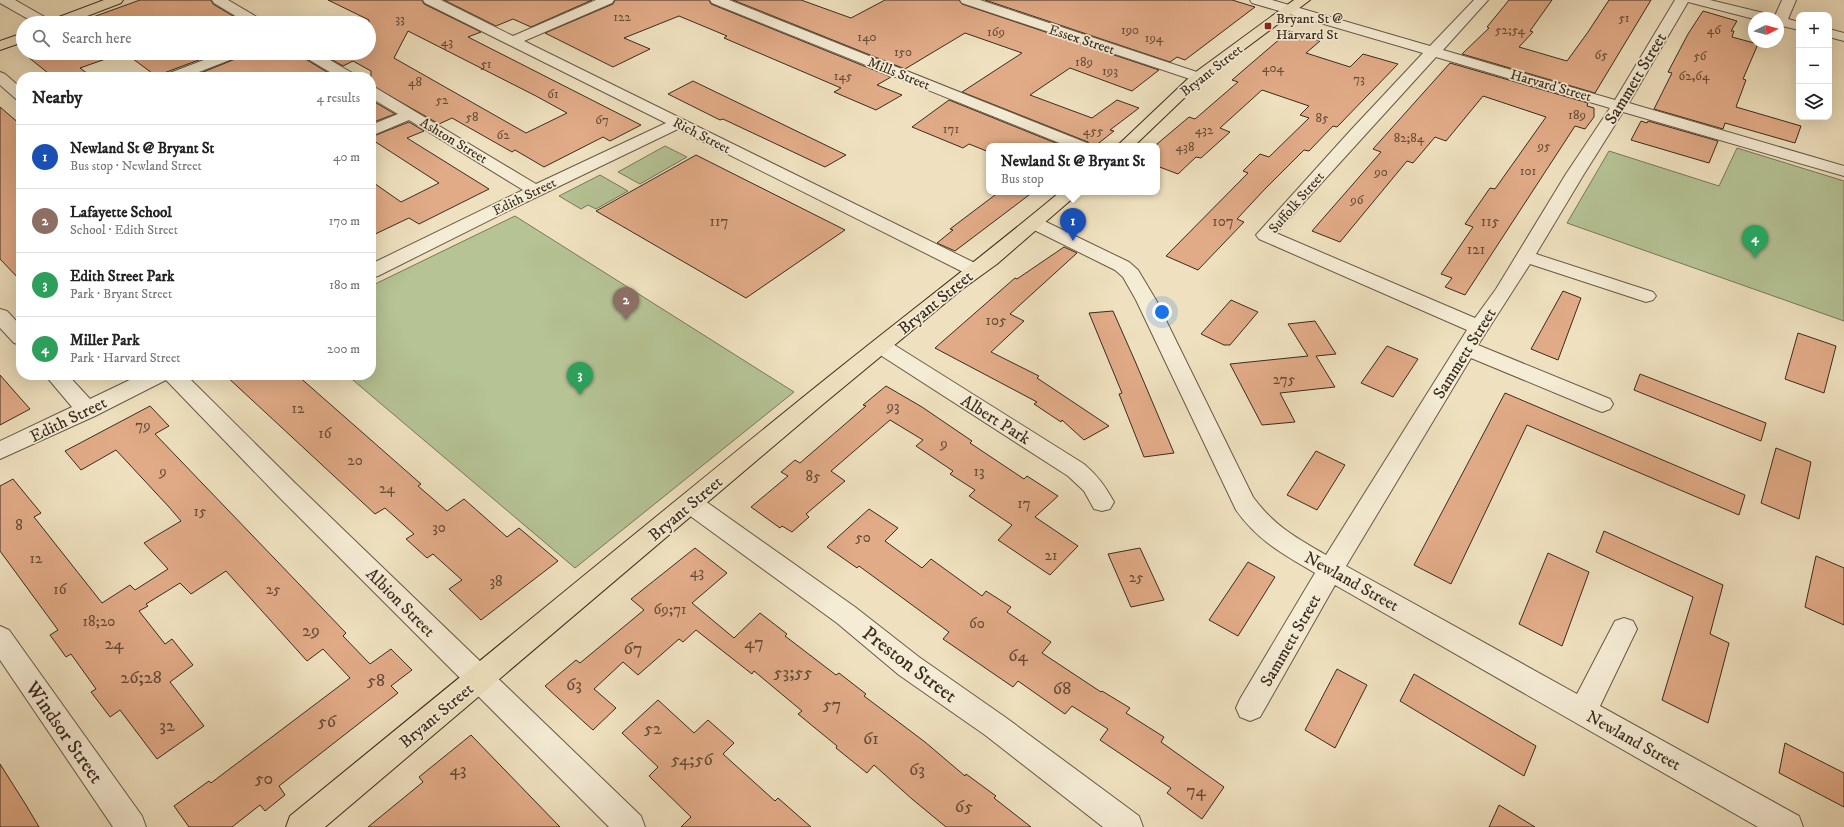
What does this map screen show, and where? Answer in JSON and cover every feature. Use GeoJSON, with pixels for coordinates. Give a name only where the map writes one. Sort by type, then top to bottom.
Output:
{"type":"FeatureCollection","features":[{"type":"Feature","properties":{"kind":"main road"},"geometry":{"type":"LineString","coordinates":[[74,16],[116,0]]}},
{"type":"Feature","properties":{"kind":"main road","name":"Bryant Street"},"geometry":{"type":"LineString","coordinates":[[1128,143],[1198,77],[1303,0]]}},
{"type":"Feature","properties":{"kind":"main road"},"geometry":{"type":"LineString","coordinates":[[0,46],[16,40]]}},
{"type":"Feature","properties":{"kind":"main road","name":"Bryant Street"},"geometry":{"type":"LineString","coordinates":[[302,827],[690,503],[974,270],[990,260],[1067,195]]}},
{"type":"Feature","properties":{"kind":"street"},"geometry":{"type":"LineString","coordinates":[[5,0],[33,16]]}},
{"type":"Feature","properties":{"kind":"street"},"geometry":{"type":"LineString","coordinates":[[219,0],[245,16]]}},
{"type":"Feature","properties":{"kind":"street","name":"Rich Street"},"geometry":{"type":"LineString","coordinates":[[430,0],[974,270]]}},
{"type":"Feature","properties":{"kind":"street"},"geometry":{"type":"LineString","coordinates":[[512,41],[607,0]]}},
{"type":"Feature","properties":{"kind":"street","name":"Mills Street"},"geometry":{"type":"LineString","coordinates":[[717,0],[1074,143]]}},
{"type":"Feature","properties":{"kind":"street","name":"Essex Street"},"geometry":{"type":"LineString","coordinates":[[967,0],[1198,77]]}},
{"type":"Feature","properties":{"kind":"street","name":"Harvard Street"},"geometry":{"type":"LineString","coordinates":[[1257,0],[1844,171]]}},
{"type":"Feature","properties":{"kind":"street","name":"Suffolk Street"},"geometry":{"type":"LineString","coordinates":[[1479,327],[1265,235],[1366,122],[1481,0]]}},
{"type":"Feature","properties":{"kind":"street","name":"Sammett Street"},"geometry":{"type":"LineString","coordinates":[[1250,708],[1331,569],[1479,327],[1504,292],[1575,174],[1620,105],[1682,0]]}},
{"type":"Feature","properties":{"kind":"street"},"geometry":{"type":"LineString","coordinates":[[1693,0],[1748,13]]}},
{"type":"Feature","properties":{"kind":"street"},"geometry":{"type":"LineString","coordinates":[[1781,12],[1789,0]]}},
{"type":"Feature","properties":{"kind":"street"},"geometry":{"type":"LineString","coordinates":[[1784,22],[1796,25]]}},
{"type":"Feature","properties":{"kind":"street"},"geometry":{"type":"LineString","coordinates":[[1832,34],[1844,37]]}},
{"type":"Feature","properties":{"kind":"street"},"geometry":{"type":"LineString","coordinates":[[185,72],[217,60]]}},
{"type":"Feature","properties":{"kind":"street"},"geometry":{"type":"LineString","coordinates":[[318,60],[334,72]]}},
{"type":"Feature","properties":{"kind":"street"},"geometry":{"type":"LineString","coordinates":[[0,77],[16,91]]}},
{"type":"Feature","properties":{"kind":"street","name":"Ashton Street"},"geometry":{"type":"LineString","coordinates":[[376,94],[521,181],[535,191]]}},
{"type":"Feature","properties":{"kind":"street"},"geometry":{"type":"LineString","coordinates":[[376,129],[410,114]]}},
{"type":"Feature","properties":{"kind":"street","name":"Edith Street"},"geometry":{"type":"LineString","coordinates":[[376,270],[535,191],[679,124]]}},
{"type":"Feature","properties":{"kind":"street","name":"Newland Street"},"geometry":{"type":"LineString","coordinates":[[1034,223],[1117,262],[1131,274],[1146,300],[1227,469],[1248,508],[1259,523],[1270,533],[1788,827]]}},
{"type":"Feature","properties":{"kind":"street"},"geometry":{"type":"LineString","coordinates":[[1525,256],[1646,296]]}},
{"type":"Feature","properties":{"kind":"street"},"geometry":{"type":"LineString","coordinates":[[0,316],[16,333]]}},
{"type":"Feature","properties":{"kind":"street","name":"Albert Park"},"geometry":{"type":"LineString","coordinates":[[881,346],[1076,470],[1092,485],[1102,502]]}},
{"type":"Feature","properties":{"kind":"street"},"geometry":{"type":"LineString","coordinates":[[1467,348],[1602,404]]}},
{"type":"Feature","properties":{"kind":"street"},"geometry":{"type":"LineString","coordinates":[[60,380],[87,410]]}},
{"type":"Feature","properties":{"kind":"street","name":"Edith Street"},"geometry":{"type":"LineString","coordinates":[[0,451],[148,380]]}},
{"type":"Feature","properties":{"kind":"street","name":"Albion Street"},"geometry":{"type":"LineString","coordinates":[[178,380],[453,654],[630,827]]}},
{"type":"Feature","properties":{"kind":"street","name":"Preston Street"},"geometry":{"type":"LineString","coordinates":[[690,503],[846,615],[909,666],[995,726],[1128,827]]}},
{"type":"Feature","properties":{"kind":"street"},"geometry":{"type":"LineString","coordinates":[[1584,711],[1624,629]]}},
{"type":"Feature","properties":{"kind":"street","name":"Windsor Street"},"geometry":{"type":"LineString","coordinates":[[0,638],[131,827]]}},
{"type":"Feature","properties":{"kind":"green space"},"geometry":{"type":"Polygon","coordinates":[[[665,146],[687,157],[640,184],[618,172],[665,146]]]}},
{"type":"Feature","properties":{"kind":"green space"},"geometry":{"type":"Polygon","coordinates":[[[1737,148],[1844,181],[1844,321],[1567,223],[1609,151],[1719,186],[1737,148]]]}},
{"type":"Feature","properties":{"kind":"green space"},"geometry":{"type":"Polygon","coordinates":[[[600,175],[628,191],[596,209],[588,205],[581,209],[559,196],[600,175]]]}},
{"type":"Feature","properties":{"kind":"green space"},"geometry":{"type":"Polygon","coordinates":[[[515,216],[794,392],[575,568],[353,380],[376,380],[376,284],[515,216]]]}},
{"type":"Feature","properties":{"kind":"building"},"geometry":{"type":"Polygon","coordinates":[[[140,0],[211,0],[213,4],[233,16],[96,16],[140,0]]]}},
{"type":"Feature","properties":{"kind":"building"},"geometry":{"type":"Polygon","coordinates":[[[328,0],[422,0],[424,4],[481,32],[468,37],[641,125],[610,141],[603,137],[544,167],[515,150],[512,152],[452,118],[439,124],[376,88],[376,72],[371,72],[353,61],[343,66],[333,60],[376,60],[376,16],[361,16],[328,0]],[[408,31],[394,58],[526,133],[567,113],[408,31]]]}},
{"type":"Feature","properties":{"kind":"building"},"geometry":{"type":"Polygon","coordinates":[[[444,0],[592,0],[531,27],[513,19],[496,26],[444,0]]]}},
{"type":"Feature","properties":{"kind":"building"},"geometry":{"type":"Polygon","coordinates":[[[615,0],[709,0],[711,4],[891,77],[877,85],[902,95],[876,110],[834,92],[841,88],[724,38],[727,36],[679,16],[624,38],[650,49],[613,67],[545,33],[613,4],[615,0]]]}},
{"type":"Feature","properties":{"kind":"building"},"geometry":{"type":"Polygon","coordinates":[[[733,0],[801,0],[851,18],[885,0],[959,0],[962,4],[1159,70],[1132,91],[1070,68],[1030,95],[1092,118],[1117,100],[1139,108],[1110,130],[1114,131],[1099,143],[1088,143],[962,92],[1022,53],[965,33],[905,69],[733,0]]]}},
{"type":"Feature","properties":{"kind":"building"},"geometry":{"type":"Polygon","coordinates":[[[985,0],[1232,0],[1255,7],[1185,60],[1177,57],[1170,62],[985,0]]]}},
{"type":"Feature","properties":{"kind":"building"},"geometry":{"type":"Polygon","coordinates":[[[1509,0],[1552,0],[1530,31],[1533,32],[1519,47],[1567,61],[1609,0],[1651,0],[1595,93],[1462,54],[1489,28],[1487,27],[1509,0]]]}},
{"type":"Feature","properties":{"kind":"building"},"geometry":{"type":"Polygon","coordinates":[[[1703,11],[1737,21],[1731,31],[1734,31],[1732,37],[1748,41],[1748,48],[1756,48],[1743,79],[1746,80],[1736,107],[1801,126],[1795,143],[1725,123],[1723,129],[1654,109],[1672,73],[1668,72],[1688,34],[1703,11]]]}},
{"type":"Feature","properties":{"kind":"building"},"geometry":{"type":"Polygon","coordinates":[[[1289,31],[1320,41],[1306,53],[1350,67],[1363,54],[1398,64],[1337,127],[1333,126],[1309,151],[1304,150],[1264,190],[1237,219],[1244,222],[1198,270],[1166,256],[1248,173],[1243,171],[1260,154],[1269,157],[1309,118],[1300,115],[1309,106],[1262,90],[1220,128],[1230,132],[1201,158],[1196,157],[1178,174],[1160,167],[1160,143],[1158,143],[1189,117],[1195,119],[1238,82],[1232,80],[1289,31]]]}},
{"type":"Feature","properties":{"kind":"building"},"geometry":{"type":"Polygon","coordinates":[[[32,60],[103,60],[80,68],[85,72],[47,72],[32,60]]]}},
{"type":"Feature","properties":{"kind":"building"},"geometry":{"type":"Polygon","coordinates":[[[134,60],[199,60],[167,72],[151,72],[134,60]]]}},
{"type":"Feature","properties":{"kind":"building"},"geometry":{"type":"Polygon","coordinates":[[[233,60],[307,60],[327,72],[203,72],[233,60]]]}},
{"type":"Feature","properties":{"kind":"building"},"geometry":{"type":"Polygon","coordinates":[[[1450,63],[1588,103],[1587,106],[1594,108],[1594,117],[1585,129],[1575,126],[1465,295],[1445,287],[1452,278],[1441,274],[1473,227],[1465,224],[1490,188],[1495,189],[1546,117],[1483,96],[1446,141],[1435,137],[1413,163],[1407,161],[1340,242],[1312,231],[1381,152],[1373,149],[1450,63]]]}},
{"type":"Feature","properties":{"kind":"building"},"geometry":{"type":"Polygon","coordinates":[[[693,81],[846,155],[825,167],[723,119],[720,120],[668,94],[693,81]]]}},
{"type":"Feature","properties":{"kind":"building"},"geometry":{"type":"Polygon","coordinates":[[[949,100],[1056,143],[986,143],[986,151],[969,144],[963,148],[912,127],[949,100]]]}},
{"type":"Feature","properties":{"kind":"building"},"geometry":{"type":"Polygon","coordinates":[[[376,103],[395,114],[376,121],[376,103]]]}},
{"type":"Feature","properties":{"kind":"building"},"geometry":{"type":"Polygon","coordinates":[[[0,107],[16,121],[16,276],[0,259],[0,107]]]}},
{"type":"Feature","properties":{"kind":"building"},"geometry":{"type":"Polygon","coordinates":[[[1641,121],[1647,123],[1648,121],[1718,141],[1709,163],[1631,140],[1641,121]]]}},
{"type":"Feature","properties":{"kind":"building"},"geometry":{"type":"Polygon","coordinates":[[[409,122],[424,131],[407,138],[489,189],[419,224],[409,218],[376,234],[376,184],[401,202],[439,183],[376,142],[376,135],[409,122]]]}},
{"type":"Feature","properties":{"kind":"building"},"geometry":{"type":"Polygon","coordinates":[[[696,155],[845,230],[746,298],[596,211],[696,155]]]}},
{"type":"Feature","properties":{"kind":"building"},"geometry":{"type":"Polygon","coordinates":[[[995,195],[1029,195],[955,251],[937,243],[953,230],[950,229],[995,195]]]}},
{"type":"Feature","properties":{"kind":"building"},"geometry":{"type":"Polygon","coordinates":[[[1064,247],[1077,253],[1010,314],[1024,321],[991,352],[1039,376],[1037,378],[1109,426],[1084,440],[1062,420],[1061,422],[1034,404],[1037,402],[935,348],[1015,278],[1017,279],[1064,247]]]}},
{"type":"Feature","properties":{"kind":"building"},"geometry":{"type":"Polygon","coordinates":[[[1563,291],[1581,298],[1558,360],[1531,349],[1563,291]]]}},
{"type":"Feature","properties":{"kind":"building"},"geometry":{"type":"Polygon","coordinates":[[[1231,300],[1258,312],[1230,345],[1224,345],[1201,334],[1231,300]]]}},
{"type":"Feature","properties":{"kind":"building"},"geometry":{"type":"Polygon","coordinates":[[[1113,311],[1174,453],[1144,457],[1119,394],[1122,393],[1089,313],[1113,311]]]}},
{"type":"Feature","properties":{"kind":"building"},"geometry":{"type":"Polygon","coordinates":[[[1315,321],[1336,354],[1316,356],[1335,387],[1280,393],[1295,422],[1262,425],[1230,364],[1308,356],[1288,324],[1315,321]]]}},
{"type":"Feature","properties":{"kind":"building"},"geometry":{"type":"Polygon","coordinates":[[[1798,333],[1836,346],[1824,393],[1785,379],[1798,333]]]}},
{"type":"Feature","properties":{"kind":"building"},"geometry":{"type":"Polygon","coordinates":[[[1387,346],[1418,359],[1393,397],[1361,383],[1387,346]]]}},
{"type":"Feature","properties":{"kind":"building"},"geometry":{"type":"Polygon","coordinates":[[[1640,374],[1766,423],[1761,441],[1634,390],[1640,374]]]}},
{"type":"Feature","properties":{"kind":"building"},"geometry":{"type":"Polygon","coordinates":[[[0,375],[30,409],[0,425],[0,375]]]}},
{"type":"Feature","properties":{"kind":"building"},"geometry":{"type":"Polygon","coordinates":[[[230,380],[303,380],[421,484],[418,486],[447,511],[464,499],[507,537],[519,528],[558,561],[481,620],[449,589],[462,580],[433,554],[427,558],[406,539],[414,534],[385,508],[375,514],[230,380]]]}},
{"type":"Feature","properties":{"kind":"building"},"geometry":{"type":"Polygon","coordinates":[[[886,386],[922,407],[972,441],[970,443],[1024,479],[1027,476],[1058,496],[1035,517],[1078,546],[1050,575],[998,540],[1012,525],[969,496],[975,490],[950,474],[953,471],[916,446],[923,440],[890,420],[831,471],[845,481],[806,514],[809,517],[792,532],[782,526],[780,528],[751,507],[788,476],[781,472],[795,460],[800,463],[866,406],[863,405],[886,386]]]}},
{"type":"Feature","properties":{"kind":"building"},"geometry":{"type":"Polygon","coordinates":[[[1505,393],[1745,495],[1739,515],[1527,425],[1451,584],[1414,565],[1505,393]]]}},
{"type":"Feature","properties":{"kind":"building"},"geometry":{"type":"Polygon","coordinates":[[[150,406],[169,426],[155,434],[346,633],[343,636],[370,664],[391,649],[412,670],[391,686],[398,693],[279,786],[285,795],[265,811],[260,805],[232,827],[189,827],[174,806],[209,781],[211,783],[350,678],[323,649],[307,661],[226,571],[191,594],[180,583],[146,604],[148,606],[139,611],[165,644],[172,639],[193,665],[170,682],[204,726],[157,759],[120,710],[110,717],[91,692],[96,689],[71,654],[66,657],[50,635],[58,630],[0,551],[0,486],[13,479],[41,513],[34,517],[102,603],[130,585],[135,590],[168,569],[144,543],[181,521],[169,507],[116,450],[81,470],[65,451],[150,406]]]}},
{"type":"Feature","properties":{"kind":"building"},"geometry":{"type":"Polygon","coordinates":[[[1776,448],[1811,462],[1799,519],[1761,503],[1776,448]]]}},
{"type":"Feature","properties":{"kind":"building"},"geometry":{"type":"Polygon","coordinates":[[[1316,451],[1345,465],[1317,510],[1287,495],[1316,451]]]}},
{"type":"Feature","properties":{"kind":"building"},"geometry":{"type":"Polygon","coordinates":[[[869,509],[898,528],[885,541],[922,568],[931,559],[982,596],[986,591],[1011,607],[1007,612],[1051,642],[1042,653],[1101,692],[1102,691],[1130,708],[1126,713],[1164,737],[1161,742],[1224,787],[1202,819],[1167,793],[1171,788],[1100,740],[1108,729],[1072,706],[1065,714],[1018,681],[1013,687],[943,639],[949,632],[859,566],[857,568],[827,547],[869,509]]]}},
{"type":"Feature","properties":{"kind":"building"},"geometry":{"type":"Polygon","coordinates":[[[1604,531],[1723,585],[1710,634],[1729,643],[1708,723],[1662,700],[1693,597],[1596,552],[1604,531]]]}},
{"type":"Feature","properties":{"kind":"building"},"geometry":{"type":"Polygon","coordinates":[[[695,548],[727,573],[692,603],[734,638],[760,613],[787,634],[785,636],[836,675],[839,673],[866,694],[864,696],[925,742],[965,776],[966,774],[996,796],[994,798],[1031,827],[946,827],[874,765],[867,773],[798,714],[802,711],[754,671],[752,674],[696,630],[683,642],[679,639],[638,675],[623,662],[594,689],[616,708],[593,730],[545,686],[576,660],[580,663],[644,610],[631,599],[695,548]]]}},
{"type":"Feature","properties":{"kind":"building"},"geometry":{"type":"Polygon","coordinates":[[[1140,548],[1164,600],[1131,607],[1108,554],[1140,548]]]}},
{"type":"Feature","properties":{"kind":"building"},"geometry":{"type":"Polygon","coordinates":[[[1548,553],[1589,572],[1562,646],[1519,624],[1548,553]]]}},
{"type":"Feature","properties":{"kind":"building"},"geometry":{"type":"Polygon","coordinates":[[[1816,556],[1844,568],[1844,625],[1805,607],[1816,556]]]}},
{"type":"Feature","properties":{"kind":"building"},"geometry":{"type":"Polygon","coordinates":[[[1248,562],[1275,577],[1238,636],[1209,620],[1248,562]]]}},
{"type":"Feature","properties":{"kind":"building"},"geometry":{"type":"Polygon","coordinates":[[[1337,669],[1367,685],[1335,748],[1305,730],[1337,669]]]}},
{"type":"Feature","properties":{"kind":"building"},"geometry":{"type":"Polygon","coordinates":[[[1414,674],[1536,746],[1524,776],[1400,701],[1414,674]]]}},
{"type":"Feature","properties":{"kind":"building"},"geometry":{"type":"Polygon","coordinates":[[[658,700],[694,733],[708,720],[734,743],[723,754],[775,801],[778,798],[811,827],[681,827],[691,817],[649,776],[658,767],[622,733],[658,700]]]}},
{"type":"Feature","properties":{"kind":"building"},"geometry":{"type":"Polygon","coordinates":[[[471,735],[560,827],[368,827],[423,782],[419,777],[471,735]]]}},
{"type":"Feature","properties":{"kind":"building"},"geometry":{"type":"Polygon","coordinates":[[[1785,743],[1844,773],[1844,807],[1779,773],[1785,743]]]}},
{"type":"Feature","properties":{"kind":"building"},"geometry":{"type":"Polygon","coordinates":[[[0,764],[26,805],[39,827],[0,827],[0,764]]]}},
{"type":"Feature","properties":{"kind":"building"},"geometry":{"type":"Polygon","coordinates":[[[1499,805],[1535,827],[1489,827],[1499,805]]]}},
{"type":"Feature","properties":{"kind":"place","name":"Bryant St @ Harvard St"},"geometry":{"type":"Point","coordinates":[1268,26]}},
{"type":"Feature","properties":{"kind":"place","name":"Newland St @ Bryant St"},"geometry":{"type":"Point","coordinates":[1073,241]}},
{"type":"Feature","properties":{"kind":"place","name":"Miller Park"},"geometry":{"type":"Point","coordinates":[1755,258]}},
{"type":"Feature","properties":{"kind":"place","name":"Lafayette School"},"geometry":{"type":"Point","coordinates":[626,320]}},
{"type":"Feature","properties":{"kind":"place","name":"Edith Street Park"},"geometry":{"type":"Point","coordinates":[580,395]}}]}
